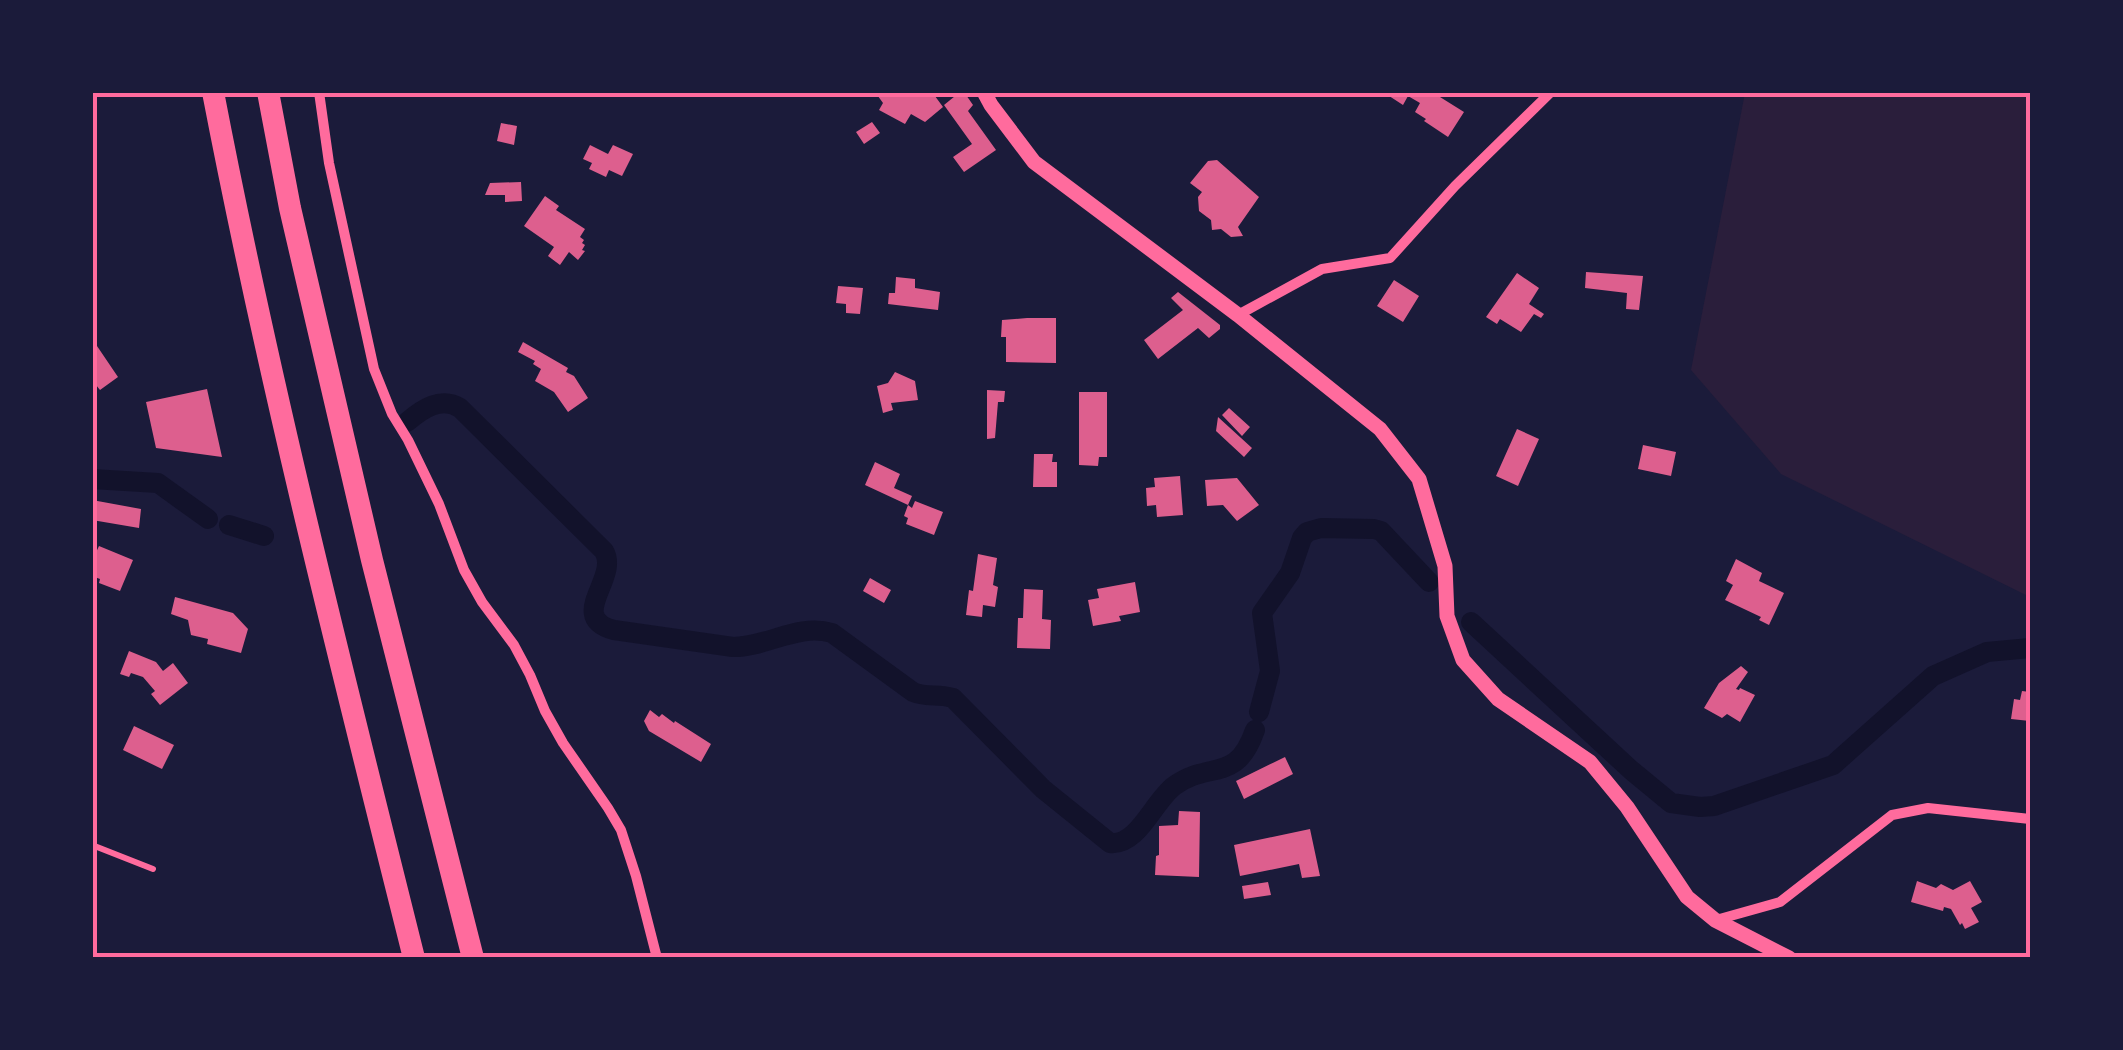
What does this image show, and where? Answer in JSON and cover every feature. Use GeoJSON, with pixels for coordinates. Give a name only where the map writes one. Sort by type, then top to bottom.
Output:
{"type":"FeatureCollection","features":[{"type":"Feature","properties":{"kind":"highway"},"geometry":{"type":"LineString","coordinates":[[213,92],[248,272],[414,958]]}},
{"type":"Feature","properties":{"kind":"highway"},"geometry":{"type":"LineString","coordinates":[[268,92],[290,208],[372,560],[473,958]]}},
{"type":"Feature","properties":{"kind":"street"},"geometry":{"type":"LineString","coordinates":[[318,92],[329,163],[374,369],[392,414],[439,504],[464,570],[514,646],[563,743],[621,830],[657,958]]}},
{"type":"Feature","properties":{"kind":"street"},"geometry":{"type":"LineString","coordinates":[[984,92],[1034,162],[1238,315],[1380,428],[1419,479],[1445,566],[1447,616],[1463,660],[1498,699],[1590,762],[1627,808],[1687,898],[1715,920],[1788,958]]}},
{"type":"Feature","properties":{"kind":"street"},"geometry":{"type":"LineString","coordinates":[[1238,315],[1322,269],[1390,258],[1455,186],[1551,92]]}},
{"type":"Feature","properties":{"kind":"street"},"geometry":{"type":"LineString","coordinates":[[1715,920],[1780,902],[1892,815],[1928,808],[2030,819]]}},
{"type":"Feature","properties":{"kind":"lane"},"geometry":{"type":"LineString","coordinates":[[92,845],[153,868]]}},
{"type":"Feature","properties":{"kind":"path"},"geometry":{"type":"LineString","coordinates":[[2024,92],[2030,96]]}},
{"type":"Feature","properties":{"kind":"shaded area"},"geometry":{"type":"Polygon","coordinates":[[[1745,93],[2030,93],[2030,597],[1781,474],[1691,370],[1745,93]]]}},
{"type":"Feature","properties":{"kind":"building"},"geometry":{"type":"Polygon","coordinates":[[[875,92],[918,92],[925,96],[932,92],[943,107],[925,122],[911,114],[905,124],[879,110],[883,103],[875,92]]]}},
{"type":"Feature","properties":{"kind":"building"},"geometry":{"type":"Polygon","coordinates":[[[960,92],[973,105],[968,111],[996,150],[964,172],[953,157],[972,144],[944,105],[960,92]]]}},
{"type":"Feature","properties":{"kind":"building"},"geometry":{"type":"Polygon","coordinates":[[[1383,92],[1439,92],[1440,97],[1464,112],[1448,137],[1415,112],[1420,103],[1408,96],[1403,105],[1383,92]]]}},
{"type":"Feature","properties":{"kind":"building"},"geometry":{"type":"Polygon","coordinates":[[[872,122],[880,133],[864,144],[856,132],[872,122]]]}},
{"type":"Feature","properties":{"kind":"building"},"geometry":{"type":"Polygon","coordinates":[[[501,123],[517,126],[514,145],[497,141],[501,123]]]}},
{"type":"Feature","properties":{"kind":"building"},"geometry":{"type":"Polygon","coordinates":[[[590,145],[608,154],[613,145],[633,154],[622,176],[609,170],[606,177],[589,169],[592,163],[583,159],[590,145]]]}},
{"type":"Feature","properties":{"kind":"building"},"geometry":{"type":"Polygon","coordinates":[[[1217,160],[1259,197],[1238,227],[1243,236],[1231,237],[1221,229],[1212,230],[1211,220],[1199,211],[1198,197],[1202,192],[1190,183],[1208,161],[1217,160]]]}},
{"type":"Feature","properties":{"kind":"building"},"geometry":{"type":"Polygon","coordinates":[[[521,182],[522,201],[505,202],[505,195],[485,195],[490,183],[521,182]]]}},
{"type":"Feature","properties":{"kind":"building"},"geometry":{"type":"Polygon","coordinates":[[[545,196],[559,206],[556,210],[585,229],[580,237],[585,251],[578,260],[569,252],[560,265],[548,256],[554,247],[524,226],[545,196]]]}},
{"type":"Feature","properties":{"kind":"building"},"geometry":{"type":"Polygon","coordinates":[[[1586,272],[1643,276],[1639,310],[1626,309],[1627,293],[1585,288],[1586,272]]]}},
{"type":"Feature","properties":{"kind":"building"},"geometry":{"type":"Polygon","coordinates":[[[1517,273],[1539,288],[1529,304],[1544,314],[1541,318],[1534,314],[1521,332],[1500,319],[1497,324],[1486,317],[1517,273]]]}},
{"type":"Feature","properties":{"kind":"building"},"geometry":{"type":"Polygon","coordinates":[[[896,277],[915,279],[915,288],[940,292],[938,310],[888,304],[889,293],[895,293],[896,277]]]}},
{"type":"Feature","properties":{"kind":"building"},"geometry":{"type":"Polygon","coordinates":[[[1394,280],[1419,296],[1403,322],[1377,306],[1394,280]]]}},
{"type":"Feature","properties":{"kind":"building"},"geometry":{"type":"Polygon","coordinates":[[[838,286],[863,288],[860,314],[846,313],[846,304],[836,303],[838,286]]]}},
{"type":"Feature","properties":{"kind":"building"},"geometry":{"type":"Polygon","coordinates":[[[1178,292],[1220,325],[1220,329],[1209,338],[1198,328],[1158,359],[1144,340],[1183,310],[1171,298],[1178,292]]]}},
{"type":"Feature","properties":{"kind":"building"},"geometry":{"type":"Polygon","coordinates":[[[1056,318],[1056,363],[1006,362],[1002,320],[1056,318]]]}},
{"type":"Feature","properties":{"kind":"building"},"geometry":{"type":"Polygon","coordinates":[[[523,342],[568,368],[566,372],[574,376],[588,398],[568,412],[554,392],[535,381],[541,369],[518,352],[523,342]]]}},
{"type":"Feature","properties":{"kind":"building"},"geometry":{"type":"Polygon","coordinates":[[[97,346],[118,377],[100,390],[92,380],[92,349],[97,346]]]}},
{"type":"Feature","properties":{"kind":"building"},"geometry":{"type":"Polygon","coordinates":[[[895,372],[915,381],[918,400],[891,403],[893,410],[883,413],[877,386],[888,383],[895,372]]]}},
{"type":"Feature","properties":{"kind":"building"},"geometry":{"type":"Polygon","coordinates":[[[207,389],[222,457],[156,448],[146,402],[207,389]]]}},
{"type":"Feature","properties":{"kind":"building"},"geometry":{"type":"Polygon","coordinates":[[[987,390],[1005,391],[1004,402],[998,402],[995,438],[987,439],[987,390]]]}},
{"type":"Feature","properties":{"kind":"building"},"geometry":{"type":"Polygon","coordinates":[[[1079,392],[1107,392],[1107,457],[1099,457],[1098,466],[1079,465],[1079,392]]]}},
{"type":"Feature","properties":{"kind":"building"},"geometry":{"type":"Polygon","coordinates":[[[1229,408],[1250,427],[1242,436],[1222,415],[1229,408]]]}},
{"type":"Feature","properties":{"kind":"building"},"geometry":{"type":"Polygon","coordinates":[[[1218,417],[1252,448],[1244,457],[1216,431],[1218,417]]]}},
{"type":"Feature","properties":{"kind":"building"},"geometry":{"type":"Polygon","coordinates":[[[1517,429],[1539,439],[1518,486],[1496,476],[1517,429]]]}},
{"type":"Feature","properties":{"kind":"building"},"geometry":{"type":"Polygon","coordinates":[[[1643,445],[1676,452],[1671,476],[1638,469],[1643,445]]]}},
{"type":"Feature","properties":{"kind":"building"},"geometry":{"type":"Polygon","coordinates":[[[1034,454],[1053,454],[1052,462],[1057,462],[1057,487],[1033,487],[1034,454]]]}},
{"type":"Feature","properties":{"kind":"building"},"geometry":{"type":"Polygon","coordinates":[[[875,462],[900,474],[894,488],[912,496],[908,505],[865,485],[875,462]]]}},
{"type":"Feature","properties":{"kind":"building"},"geometry":{"type":"Polygon","coordinates":[[[1180,476],[1183,515],[1157,517],[1156,505],[1147,506],[1146,488],[1155,487],[1154,478],[1180,476]]]}},
{"type":"Feature","properties":{"kind":"building"},"geometry":{"type":"Polygon","coordinates":[[[1237,478],[1259,505],[1237,521],[1223,505],[1207,506],[1205,480],[1237,478]]]}},
{"type":"Feature","properties":{"kind":"building"},"geometry":{"type":"Polygon","coordinates":[[[92,500],[141,509],[139,528],[92,520],[92,500]]]}},
{"type":"Feature","properties":{"kind":"building"},"geometry":{"type":"Polygon","coordinates":[[[915,501],[943,512],[934,535],[906,524],[908,505],[912,508],[915,501]]]}},
{"type":"Feature","properties":{"kind":"building"},"geometry":{"type":"Polygon","coordinates":[[[99,546],[133,560],[120,591],[92,576],[92,561],[99,546]]]}},
{"type":"Feature","properties":{"kind":"building"},"geometry":{"type":"Polygon","coordinates":[[[978,554],[997,558],[995,607],[983,605],[982,617],[966,615],[978,554]]]}},
{"type":"Feature","properties":{"kind":"building"},"geometry":{"type":"Polygon","coordinates":[[[1736,559],[1762,573],[1759,581],[1784,593],[1769,625],[1759,620],[1761,617],[1725,600],[1733,585],[1726,581],[1736,559]]]}},
{"type":"Feature","properties":{"kind":"building"},"geometry":{"type":"Polygon","coordinates":[[[870,578],[891,590],[884,603],[863,591],[870,578]]]}},
{"type":"Feature","properties":{"kind":"building"},"geometry":{"type":"Polygon","coordinates":[[[1135,582],[1140,612],[1119,616],[1121,621],[1093,626],[1088,600],[1099,598],[1097,589],[1135,582]]]}},
{"type":"Feature","properties":{"kind":"building"},"geometry":{"type":"Polygon","coordinates":[[[1024,589],[1043,590],[1042,619],[1051,620],[1050,649],[1017,648],[1024,589]]]}},
{"type":"Feature","properties":{"kind":"building"},"geometry":{"type":"Polygon","coordinates":[[[175,597],[233,613],[248,629],[241,653],[207,644],[208,639],[191,635],[188,620],[171,614],[175,597]]]}},
{"type":"Feature","properties":{"kind":"building"},"geometry":{"type":"Polygon","coordinates":[[[129,651],[156,662],[163,671],[173,663],[188,683],[160,705],[143,677],[120,674],[129,651]]]}},
{"type":"Feature","properties":{"kind":"building"},"geometry":{"type":"Polygon","coordinates":[[[1741,666],[1748,672],[1736,689],[1755,695],[1740,722],[1704,708],[1719,683],[1741,666]]]}},
{"type":"Feature","properties":{"kind":"building"},"geometry":{"type":"Polygon","coordinates":[[[2022,691],[2030,692],[2030,721],[2011,719],[2014,699],[2020,700],[2022,691]]]}},
{"type":"Feature","properties":{"kind":"building"},"geometry":{"type":"Polygon","coordinates":[[[650,710],[711,744],[701,762],[649,731],[644,721],[650,710]]]}},
{"type":"Feature","properties":{"kind":"building"},"geometry":{"type":"Polygon","coordinates":[[[134,726],[174,745],[162,769],[123,750],[134,726]]]}},
{"type":"Feature","properties":{"kind":"building"},"geometry":{"type":"Polygon","coordinates":[[[1285,757],[1293,774],[1244,799],[1236,781],[1285,757]]]}},
{"type":"Feature","properties":{"kind":"building"},"geometry":{"type":"Polygon","coordinates":[[[1179,811],[1200,812],[1199,877],[1155,875],[1159,826],[1178,825],[1179,811]]]}},
{"type":"Feature","properties":{"kind":"building"},"geometry":{"type":"Polygon","coordinates":[[[1310,829],[1320,876],[1302,878],[1299,864],[1240,876],[1234,845],[1310,829]]]}},
{"type":"Feature","properties":{"kind":"building"},"geometry":{"type":"Polygon","coordinates":[[[1917,881],[1953,890],[1970,881],[1982,902],[1971,908],[1979,922],[1965,929],[1951,909],[1944,907],[1943,911],[1911,902],[1917,881]]]}},
{"type":"Feature","properties":{"kind":"building"},"geometry":{"type":"Polygon","coordinates":[[[1268,882],[1271,895],[1244,899],[1242,886],[1268,882]]]}},
{"type":"Feature","properties":{"kind":"waterway"},"geometry":{"type":"LineString","coordinates":[[407,422],[439,404],[460,408],[604,551],[606,573],[594,606],[594,616],[600,624],[614,630],[733,647],[807,631],[832,633],[913,692],[953,698],[1043,789],[1110,843],[1120,842],[1137,831],[1174,786],[1239,758],[1255,730]]}},
{"type":"Feature","properties":{"kind":"waterway"},"geometry":{"type":"LineString","coordinates":[[92,479],[158,483],[208,519]]}},
{"type":"Feature","properties":{"kind":"waterway"},"geometry":{"type":"LineString","coordinates":[[229,525],[264,536]]}},
{"type":"Feature","properties":{"kind":"waterway"},"geometry":{"type":"LineString","coordinates":[[1259,712],[1270,671],[1262,613],[1290,573],[1307,532],[1321,528],[1381,531],[1429,582]]}},
{"type":"Feature","properties":{"kind":"waterway"},"geometry":{"type":"LineString","coordinates":[[1471,622],[1671,803],[1700,807],[1714,806],[1833,765],[1933,676],[1987,652],[2030,648]]}}]}
